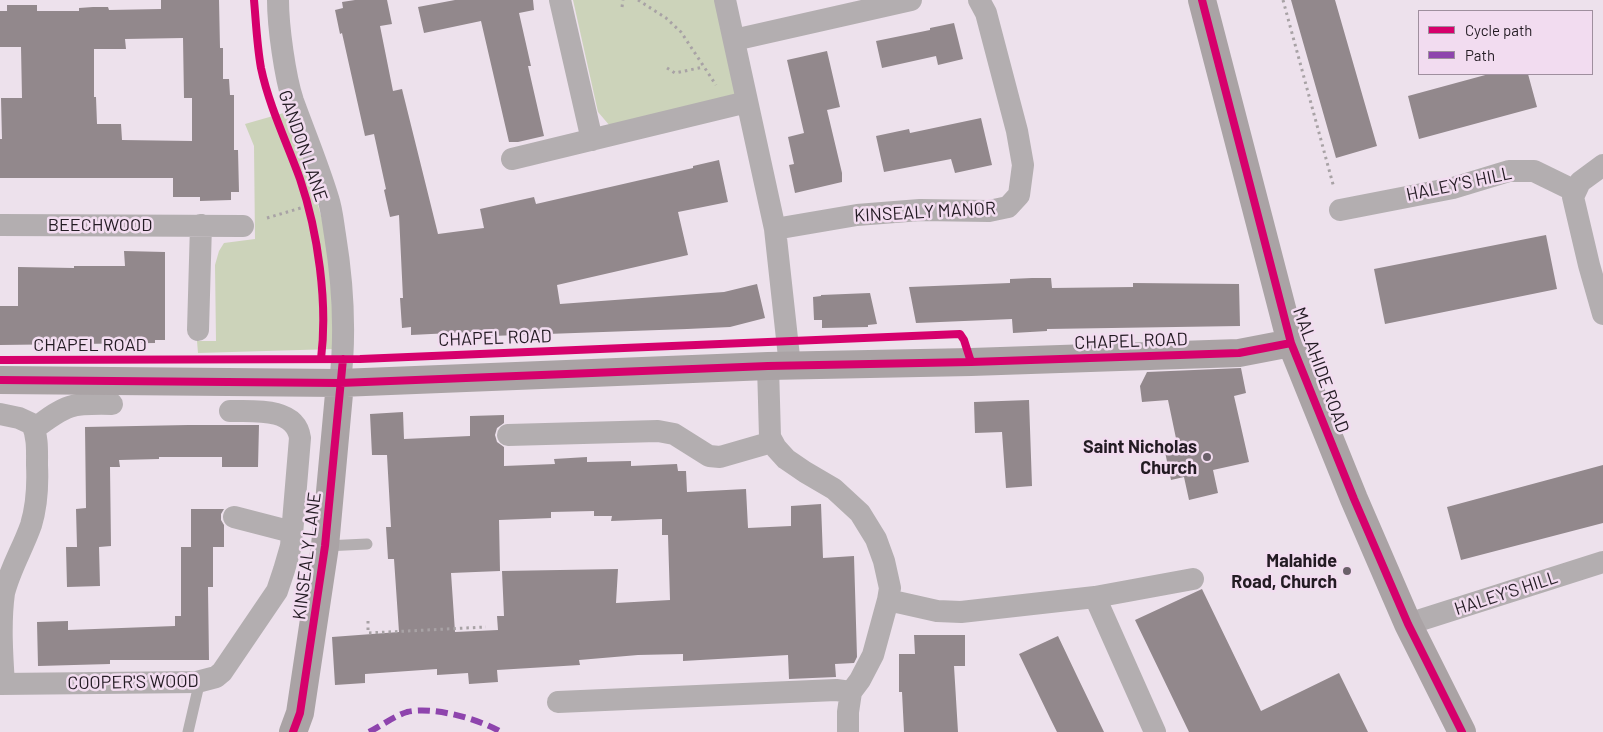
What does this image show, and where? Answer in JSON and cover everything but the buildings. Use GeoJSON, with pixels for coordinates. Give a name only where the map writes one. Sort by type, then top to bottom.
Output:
{"type":"FeatureCollection","features":[{"type":"Feature","properties":{"kind":"street","name":"GANDON LANE"},"geometry":{"type":"LineString","coordinates":[[278,0],[284,57],[293,100],[314,152],[329,200],[338,254],[343,304],[343,359],[340,382]]}},
{"type":"Feature","properties":{"kind":"street"},"geometry":{"type":"LineString","coordinates":[[560,0],[592,140]]}},
{"type":"Feature","properties":{"kind":"street"},"geometry":{"type":"LineString","coordinates":[[725,0],[734,40],[739,104],[775,229],[779,366],[770,438],[786,459],[834,489],[860,513],[876,539],[884,561],[890,588],[873,654],[860,680],[851,692],[848,732]]}},
{"type":"Feature","properties":{"kind":"street"},"geometry":{"type":"LineString","coordinates":[[734,40],[911,0]]}},
{"type":"Feature","properties":{"kind":"street","name":"KINSEALY MANOR"},"geometry":{"type":"LineString","coordinates":[[775,229],[857,215],[920,210],[990,211],[1008,207],[1019,195],[1023,165],[1017,131],[986,13],[979,0]]}},
{"type":"Feature","properties":{"kind":"street","name":"MALAHIDE ROAD"},"geometry":{"type":"LineString","coordinates":[[1202,0],[1291,343],[1354,499],[1408,624],[1462,732]]}},
{"type":"Feature","properties":{"kind":"street"},"geometry":{"type":"LineString","coordinates":[[512,159],[739,104]]}},
{"type":"Feature","properties":{"kind":"street"},"geometry":{"type":"LineString","coordinates":[[1603,165],[1580,182],[1572,197],[1603,314]]}},
{"type":"Feature","properties":{"kind":"street","name":"HALEY'S HILL"},"geometry":{"type":"LineString","coordinates":[[1340,210],[1453,188],[1509,171],[1534,171],[1575,191]]}},
{"type":"Feature","properties":{"kind":"street","name":"BEECHWOOD"},"geometry":{"type":"LineString","coordinates":[[0,225],[243,226]]}},
{"type":"Feature","properties":{"kind":"street"},"geometry":{"type":"LineString","coordinates":[[198,330],[200,225]]}},
{"type":"Feature","properties":{"kind":"street","name":"CHAPEL ROAD"},"geometry":{"type":"LineString","coordinates":[[0,380],[340,382],[779,366],[1239,353],[1291,343]]}},
{"type":"Feature","properties":{"kind":"street","name":"KINSEALY LANE"},"geometry":{"type":"LineString","coordinates":[[293,732],[300,713],[325,546],[340,382]]}},
{"type":"Feature","properties":{"kind":"street"},"geometry":{"type":"LineString","coordinates":[[0,414],[26,421],[32,424],[34,429],[56,412],[69,406],[112,404]]}},
{"type":"Feature","properties":{"kind":"street","name":"COOPER'S WOOD"},"geometry":{"type":"LineString","coordinates":[[34,429],[37,453],[36,504],[31,523],[5,591],[1,625],[2,684],[203,682],[216,677],[222,672],[277,591],[291,546],[294,494],[300,455],[299,429],[293,421],[285,416],[257,411],[230,411]]}},
{"type":"Feature","properties":{"kind":"street"},"geometry":{"type":"LineString","coordinates":[[508,434],[658,431],[674,434],[709,456],[720,457],[772,442]]}},
{"type":"Feature","properties":{"kind":"street"},"geometry":{"type":"LineString","coordinates":[[234,517],[292,532]]}},
{"type":"Feature","properties":{"kind":"street","name":"HALEY'S HILL"},"geometry":{"type":"LineString","coordinates":[[1408,624],[1603,562]]}},
{"type":"Feature","properties":{"kind":"street"},"geometry":{"type":"LineString","coordinates":[[888,600],[937,611],[961,612],[1095,597],[1194,579]]}},
{"type":"Feature","properties":{"kind":"street"},"geometry":{"type":"LineString","coordinates":[[1095,597],[1155,732]]}},
{"type":"Feature","properties":{"kind":"street"},"geometry":{"type":"LineString","coordinates":[[558,702],[836,690],[851,692]]}},
{"type":"Feature","properties":{"kind":"lane"},"geometry":{"type":"LineString","coordinates":[[325,546],[367,544]]}},
{"type":"Feature","properties":{"kind":"lane"},"geometry":{"type":"LineString","coordinates":[[188,732],[198,689],[203,682]]}},
{"type":"Feature","properties":{"kind":"path"},"geometry":{"type":"LineString","coordinates":[[622,7],[623,0]]}},
{"type":"Feature","properties":{"kind":"path"},"geometry":{"type":"LineString","coordinates":[[638,0],[666,18],[681,32],[704,67],[739,104]]}},
{"type":"Feature","properties":{"kind":"path"},"geometry":{"type":"LineString","coordinates":[[1283,0],[1340,210]]}},
{"type":"Feature","properties":{"kind":"path"},"geometry":{"type":"LineString","coordinates":[[667,68],[676,73],[704,67]]}},
{"type":"Feature","properties":{"kind":"path"},"geometry":{"type":"LineString","coordinates":[[243,226],[309,210]]}},
{"type":"Feature","properties":{"kind":"path"},"geometry":{"type":"LineString","coordinates":[[368,621],[368,633],[486,626]]}},
{"type":"Feature","properties":{"kind":"green space"},"geometry":{"type":"Polygon","coordinates":[[[573,0],[718,0],[738,89],[734,99],[610,126],[598,112],[573,0]]]}},
{"type":"Feature","properties":{"kind":"green space"},"geometry":{"type":"Polygon","coordinates":[[[287,112],[329,243],[334,349],[198,353],[197,341],[216,341],[215,265],[219,251],[224,243],[255,239],[254,146],[245,124],[287,112]]]}},
{"type":"Feature","properties":{"kind":"marked path"},"geometry":{"type":"LineString","coordinates":[[369,732],[402,714],[418,711],[442,712],[468,718],[501,732]]}},
{"type":"Feature","properties":{"kind":"cycle path"},"geometry":{"type":"LineString","coordinates":[[254,0],[258,51],[264,82],[300,179],[312,222],[322,291],[323,337],[321,359]]}},
{"type":"Feature","properties":{"kind":"cycle path"},"geometry":{"type":"LineString","coordinates":[[1202,0],[1291,343],[1354,499],[1408,624],[1462,732]]}},
{"type":"Feature","properties":{"kind":"cycle path"},"geometry":{"type":"LineString","coordinates":[[0,360],[360,359],[960,334],[964,340],[971,362]]}},
{"type":"Feature","properties":{"kind":"cycle path"},"geometry":{"type":"LineString","coordinates":[[0,380],[340,383],[768,366],[971,362],[1239,353],[1291,343]]}},
{"type":"Feature","properties":{"kind":"cycle path"},"geometry":{"type":"LineString","coordinates":[[293,732],[300,713],[325,546],[343,359]]}},
{"type":"Feature","properties":{"kind":"place","name":"Saint Nicholas Church"},"geometry":{"type":"Point","coordinates":[1207,457]}},
{"type":"Feature","properties":{"kind":"place","name":"Malahide Road, Church"},"geometry":{"type":"Point","coordinates":[1347,571]}}]}
